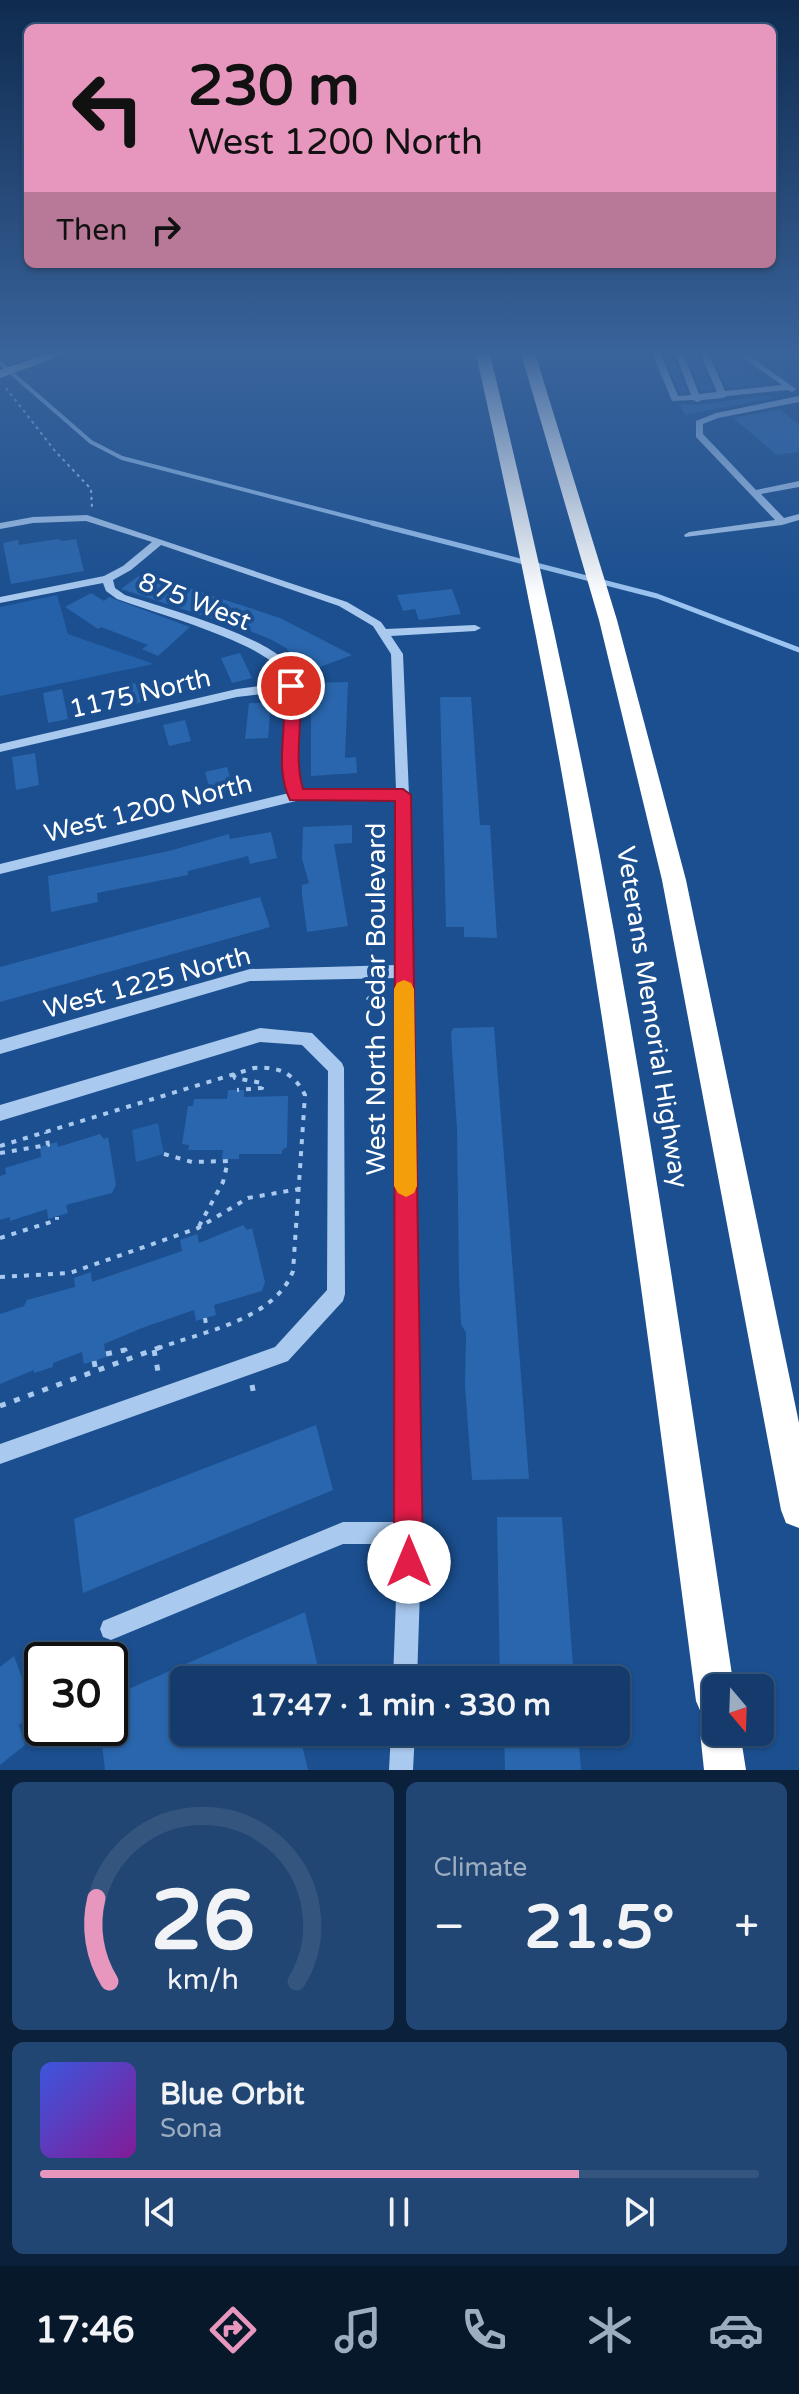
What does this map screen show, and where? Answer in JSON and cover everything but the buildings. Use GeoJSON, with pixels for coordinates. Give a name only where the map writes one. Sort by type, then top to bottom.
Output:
{"type":"FeatureCollection","features":[{"type":"Feature","properties":{"kind":"highway","name":"Veterans Memorial Highway"},"geometry":{"type":"LineString","coordinates":[[503,433],[526,527],[564,715],[650,1234],[712,1674]]}},
{"type":"Feature","properties":{"kind":"highway","name":"Veterans Memorial Highway"},"geometry":{"type":"LineString","coordinates":[[552,433],[608,620],[674,880],[799,1510]]}},
{"type":"Feature","properties":{"kind":"highway"},"geometry":{"type":"LineString","coordinates":[[722,1746],[725,1770]]}},
{"type":"Feature","properties":{"kind":"street"},"geometry":{"type":"LineString","coordinates":[[699,433],[782,522]]}},
{"type":"Feature","properties":{"kind":"street"},"geometry":{"type":"LineString","coordinates":[[754,493],[799,484]]}},
{"type":"Feature","properties":{"kind":"street"},"geometry":{"type":"LineString","coordinates":[[689,535],[799,517]]}},
{"type":"Feature","properties":{"kind":"street"},"geometry":{"type":"LineString","coordinates":[[0,526],[33,520],[87,518],[343,604],[377,624],[383,633],[475,628]]}},
{"type":"Feature","properties":{"kind":"street"},"geometry":{"type":"LineString","coordinates":[[0,600],[107,579],[127,568],[159,541]]}},
{"type":"Feature","properties":{"kind":"street","name":"875 West"},"geometry":{"type":"LineString","coordinates":[[107,579],[110,589],[121,597],[257,648],[281,664],[291,686]]}},
{"type":"Feature","properties":{"kind":"street","name":"West North Cedar Boulevard"},"geometry":{"type":"LineString","coordinates":[[383,633],[397,654],[403,795],[408,1533],[405,1666]]}},
{"type":"Feature","properties":{"kind":"street"},"geometry":{"type":"LineString","coordinates":[[291,686],[295,712],[289,769],[296,796]]}},
{"type":"Feature","properties":{"kind":"street","name":"1175 North"},"geometry":{"type":"LineString","coordinates":[[0,748],[237,693],[291,686]]}},
{"type":"Feature","properties":{"kind":"street","name":"West 1200 North"},"geometry":{"type":"LineString","coordinates":[[0,869],[296,796],[403,795]]}},
{"type":"Feature","properties":{"kind":"street","name":"West 1225 North"},"geometry":{"type":"LineString","coordinates":[[0,1047],[250,975],[404,971]]}},
{"type":"Feature","properties":{"kind":"street"},"geometry":{"type":"LineString","coordinates":[[0,1113],[260,1035],[306,1038],[336,1068],[336,1294],[281,1354],[0,1454]]}},
{"type":"Feature","properties":{"kind":"street"},"geometry":{"type":"LineString","coordinates":[[111,1629],[343,1533],[408,1533]]}},
{"type":"Feature","properties":{"kind":"street"},"geometry":{"type":"LineString","coordinates":[[401,1770],[402,1746]]}},
{"type":"Feature","properties":{"kind":"path"},"geometry":{"type":"LineString","coordinates":[[40,433],[91,489],[94,505],[87,518]]}},
{"type":"Feature","properties":{"kind":"path"},"geometry":{"type":"LineString","coordinates":[[0,1146],[268,1066],[280,1068],[301,1084],[305,1095],[293,1271],[288,1287],[275,1302],[262,1310],[0,1406]]}},
{"type":"Feature","properties":{"kind":"path"},"geometry":{"type":"LineString","coordinates":[[234,1076],[262,1083],[262,1088],[237,1089],[234,1076]]}},
{"type":"Feature","properties":{"kind":"path"},"geometry":{"type":"LineString","coordinates":[[0,1153],[48,1145],[46,1132]]}},
{"type":"Feature","properties":{"kind":"path"},"geometry":{"type":"LineString","coordinates":[[164,1154],[192,1162],[228,1160],[223,1182],[198,1228]]}},
{"type":"Feature","properties":{"kind":"path"},"geometry":{"type":"LineString","coordinates":[[1,1278],[50,1276],[81,1269],[188,1235],[248,1198],[299,1189]]}},
{"type":"Feature","properties":{"kind":"path"},"geometry":{"type":"LineString","coordinates":[[0,1238],[57,1220],[57,1217]]}},
{"type":"Feature","properties":{"kind":"path"},"geometry":{"type":"LineString","coordinates":[[81,1269],[82,1275]]}},
{"type":"Feature","properties":{"kind":"path"},"geometry":{"type":"LineString","coordinates":[[205,1318],[207,1330]]}},
{"type":"Feature","properties":{"kind":"path"},"geometry":{"type":"LineString","coordinates":[[106,1354],[125,1350],[126,1360]]}},
{"type":"Feature","properties":{"kind":"path"},"geometry":{"type":"LineString","coordinates":[[94,1361],[96,1371]]}},
{"type":"Feature","properties":{"kind":"shaded area"},"geometry":{"type":"Polygon","coordinates":[[[57,595],[68,634],[154,664],[0,696],[0,607],[57,595]]]}},
{"type":"Feature","properties":{"kind":"shaded area"},"geometry":{"type":"Polygon","coordinates":[[[158,1123],[164,1154],[136,1162],[132,1130],[158,1123]]]}},
{"type":"Feature","properties":{"kind":"waterway"},"geometry":{"type":"LineString","coordinates":[[80,433],[91,442],[122,458],[380,525]]}},
{"type":"Feature","properties":{"kind":"waterway"},"geometry":{"type":"LineString","coordinates":[[372,523],[657,596],[799,650]]}},
{"type":"Feature","properties":{"kind":"slow traffic"},"geometry":{"type":"LineString","coordinates":[[404,989],[406,1186]]}},
{"type":"Feature","properties":{"kind":"route"},"geometry":{"type":"LineString","coordinates":[[291,686],[295,712],[289,769],[296,796],[403,795],[409,1562]]}}]}
